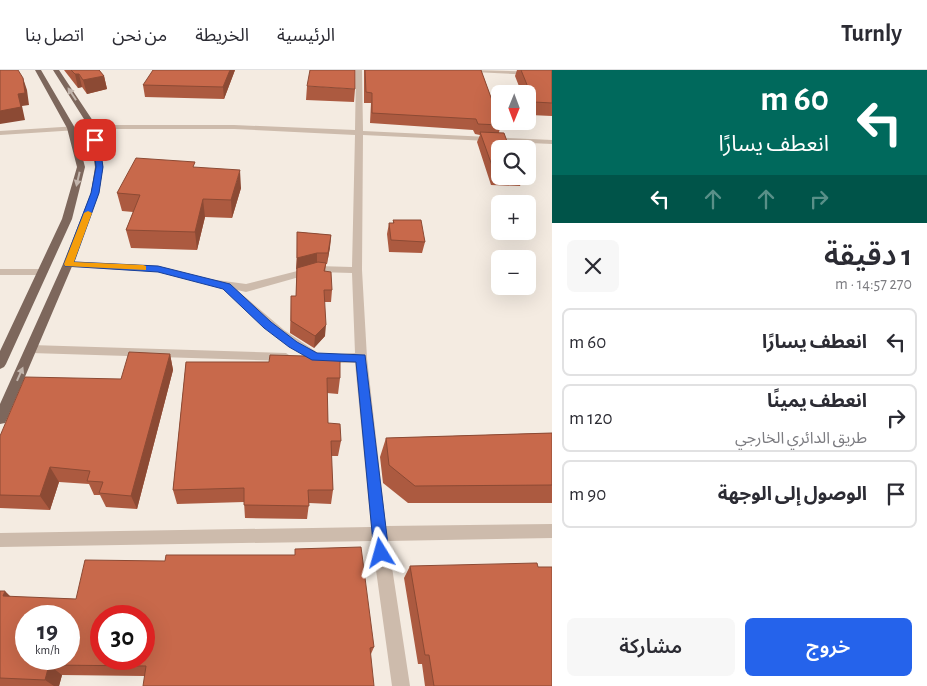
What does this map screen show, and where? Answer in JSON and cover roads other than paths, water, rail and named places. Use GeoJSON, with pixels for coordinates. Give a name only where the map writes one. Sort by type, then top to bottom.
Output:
{"type":"FeatureCollection","features":[{"type":"Feature","properties":{"kind":"main road"},"geometry":{"type":"LineString","coordinates":[[0,364],[67,219],[81,167],[71,128],[38,70]]}},
{"type":"Feature","properties":{"kind":"main road"},"geometry":{"type":"LineString","coordinates":[[0,419],[68,264],[95,193],[99,167],[93,126],[56,70]]}},
{"type":"Feature","properties":{"kind":"street"},"geometry":{"type":"LineString","coordinates":[[359,70],[359,227],[357,270],[361,358],[378,534],[401,686]]}},
{"type":"Feature","properties":{"kind":"street"},"geometry":{"type":"LineString","coordinates":[[473,70],[552,74]]}},
{"type":"Feature","properties":{"kind":"street"},"geometry":{"type":"LineString","coordinates":[[0,133],[93,126],[234,127],[552,142]]}},
{"type":"Feature","properties":{"kind":"street"},"geometry":{"type":"LineString","coordinates":[[68,264],[158,269],[226,286],[246,288],[265,284],[299,272],[317,269],[357,270]]}},
{"type":"Feature","properties":{"kind":"street"},"geometry":{"type":"LineString","coordinates":[[0,272],[43,272]]}},
{"type":"Feature","properties":{"kind":"street"},"geometry":{"type":"LineString","coordinates":[[226,286],[268,325],[293,344],[316,357]]}},
{"type":"Feature","properties":{"kind":"street"},"geometry":{"type":"LineString","coordinates":[[32,349],[361,358]]}},
{"type":"Feature","properties":{"kind":"street"},"geometry":{"type":"LineString","coordinates":[[0,540],[552,530]]}}]}
